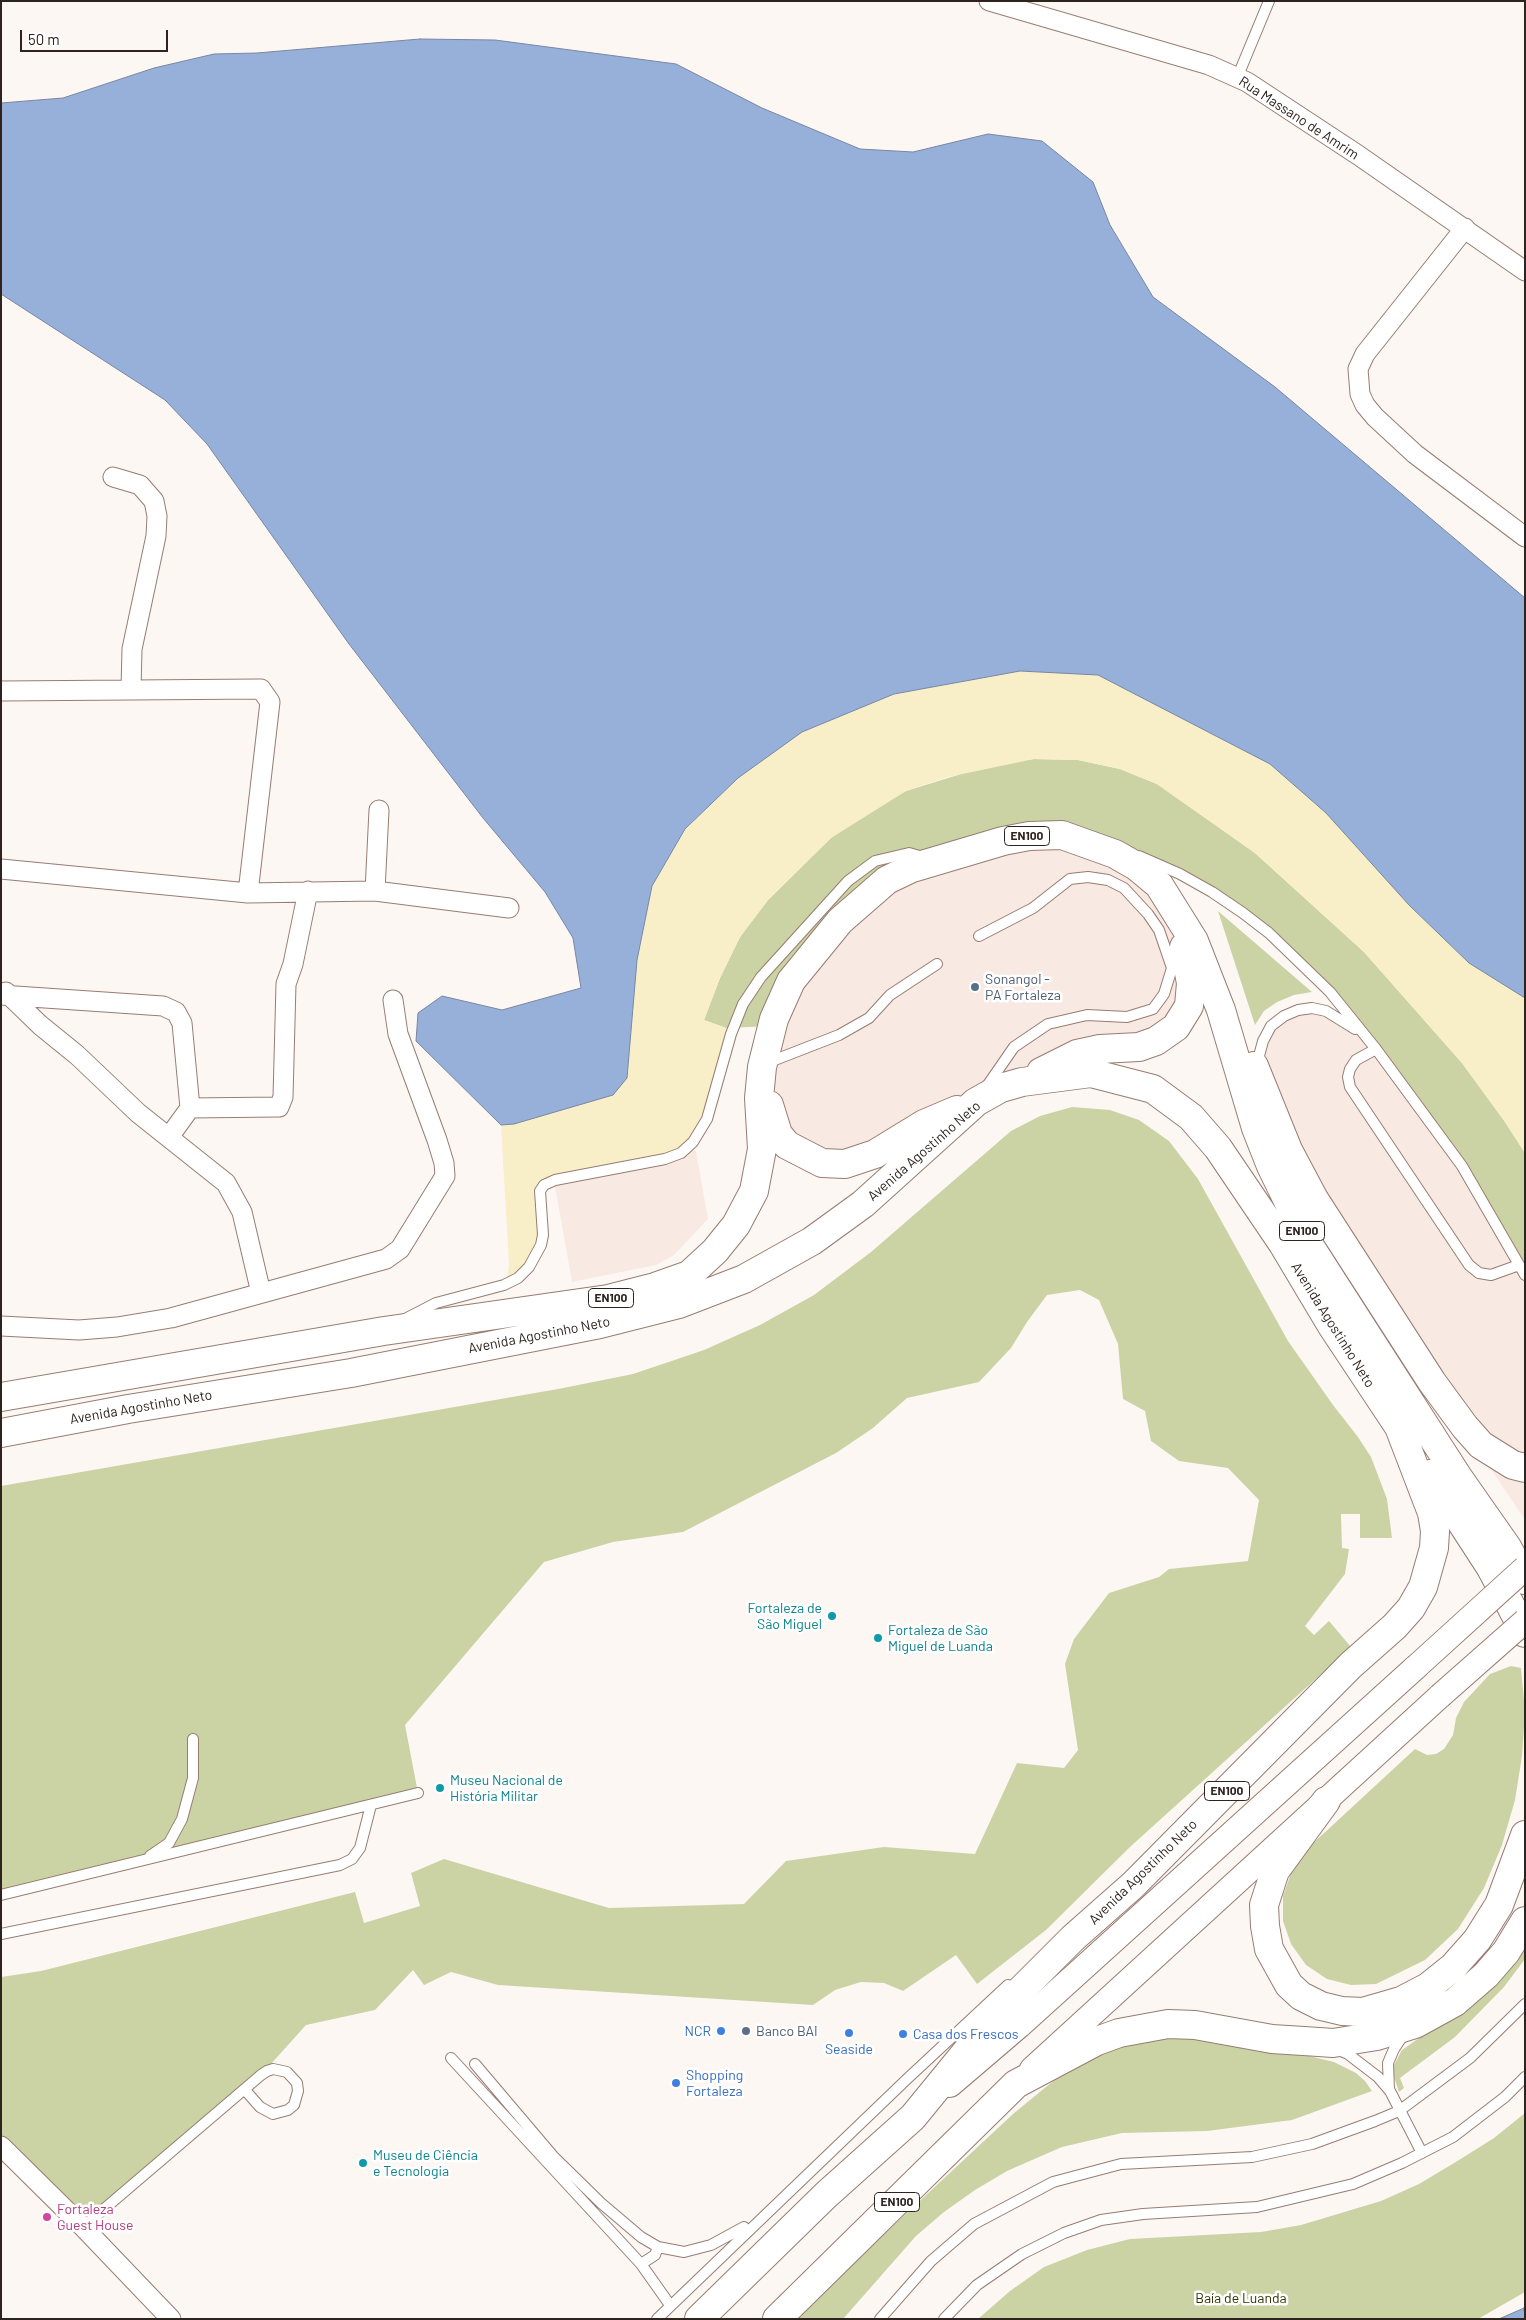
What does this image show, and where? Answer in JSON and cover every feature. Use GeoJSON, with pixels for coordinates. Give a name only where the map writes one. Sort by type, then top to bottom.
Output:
{"type":"FeatureCollection","features":[{"type":"Feature","properties":{"kind":"main road","name":"Avenida Agostinho Neto"},"geometry":{"type":"LineString","coordinates":[[7,1394],[384,1331],[608,1299],[689,1276],[715,1251],[736,1225],[754,1191],[762,1149],[759,1098],[762,1066],[774,1019],[791,980],[840,921],[887,880],[912,868],[997,843],[1046,835],[1062,835],[1115,854],[1136,866],[1159,885],[1194,941],[1221,1010],[1256,1128],[1270,1166],[1311,1248],[1458,1477],[1507,1547],[1525,1580]]}},
{"type":"Feature","properties":{"kind":"main road"},"geometry":{"type":"LineString","coordinates":[[1159,885],[1185,907],[1203,939],[1288,1150],[1314,1199],[1396,1327],[1465,1427],[1481,1445],[1519,1466]]}},
{"type":"Feature","properties":{"kind":"main road"},"geometry":{"type":"LineString","coordinates":[[1022,1082],[1077,1054],[1100,1049],[1139,1047],[1156,1041],[1176,1027],[1189,1006],[1191,983],[1184,947],[1159,885]]}},
{"type":"Feature","properties":{"kind":"main road"},"geometry":{"type":"LineString","coordinates":[[762,1066],[769,1108],[780,1139],[794,1150],[822,1163],[844,1164],[875,1154],[924,1124],[976,1102]]}},
{"type":"Feature","properties":{"kind":"main road","name":"Avenida Agostinho Neto"},"geometry":{"type":"LineString","coordinates":[[1,1433],[128,1409],[351,1373],[600,1324],[679,1304],[744,1279],[812,1241],[869,1199],[976,1102],[1001,1088],[1022,1082],[1091,1073],[1110,1076],[1153,1089],[1191,1117],[1218,1148],[1283,1244],[1332,1326],[1399,1427],[1427,1494],[1435,1531],[1430,1566],[1423,1587],[1411,1608],[1395,1626],[1352,1665],[1133,1886],[1052,1958],[998,2013],[913,2117]]}},
{"type":"Feature","properties":{"kind":"main road"},"geometry":{"type":"LineString","coordinates":[[1399,1427],[1491,1568],[1525,1633]]}},
{"type":"Feature","properties":{"kind":"main road"},"geometry":{"type":"LineString","coordinates":[[1326,1801],[1275,1872],[1264,1905],[1265,1926],[1270,1949],[1289,1985],[1302,1996],[1321,2006],[1342,2011],[1363,2012],[1401,2001],[1428,1987],[1453,1966],[1477,1940],[1499,1905],[1525,1835]]}},
{"type":"Feature","properties":{"kind":"main road","name":"EN100"},"geometry":{"type":"LineString","coordinates":[[777,2319],[1016,2084],[1097,2041],[1119,2033],[1168,2024],[1195,2025],[1272,2039],[1334,2043],[1368,2038],[1415,2024],[1454,2002],[1486,1975],[1506,1952],[1525,1921]]}},
{"type":"Feature","properties":{"kind":"main road","name":"EN100"},"geometry":{"type":"LineString","coordinates":[[699,2319],[826,2195],[913,2117]]}},
{"type":"Feature","properties":{"kind":"street","name":"Rua Massano de Amrim"},"geometry":{"type":"LineString","coordinates":[[989,1],[1013,5],[1209,65],[1247,82],[1465,228],[1525,271]]}},
{"type":"Feature","properties":{"kind":"street"},"geometry":{"type":"LineString","coordinates":[[1465,228],[1365,354],[1358,369],[1360,394],[1365,405],[1375,417],[1415,454],[1525,537]]}},
{"type":"Feature","properties":{"kind":"street"},"geometry":{"type":"LineString","coordinates":[[113,476],[140,485],[154,500],[157,516],[156,536],[132,649],[131,689]]}},
{"type":"Feature","properties":{"kind":"street"},"geometry":{"type":"LineString","coordinates":[[1,691],[261,689],[270,702],[248,893]]}},
{"type":"Feature","properties":{"kind":"street"},"geometry":{"type":"LineString","coordinates":[[375,891],[379,810]]}},
{"type":"Feature","properties":{"kind":"street"},"geometry":{"type":"LineString","coordinates":[[1,869],[248,893],[375,891],[509,908]]}},
{"type":"Feature","properties":{"kind":"street"},"geometry":{"type":"LineString","coordinates":[[190,1108],[279,1107],[283,1098],[286,984],[293,964],[308,891]]}},
{"type":"Feature","properties":{"kind":"street"},"geometry":{"type":"LineString","coordinates":[[4,993],[163,1006],[176,1012],[182,1023],[190,1108],[169,1138]]}},
{"type":"Feature","properties":{"kind":"street"},"geometry":{"type":"LineString","coordinates":[[4,993],[77,1055],[138,1113],[226,1183],[242,1212],[261,1293]]}},
{"type":"Feature","properties":{"kind":"street"},"geometry":{"type":"LineString","coordinates":[[1,1326],[78,1330],[117,1327],[171,1318],[386,1259],[400,1249],[445,1176],[438,1140],[398,1034],[393,1000]]}},
{"type":"Feature","properties":{"kind":"street"},"geometry":{"type":"LineString","coordinates":[[913,2117],[1019,2026],[1525,1568]]}},
{"type":"Feature","properties":{"kind":"street"},"geometry":{"type":"LineString","coordinates":[[1016,2084],[1440,1696],[1525,1621]]}},
{"type":"Feature","properties":{"kind":"street"},"geometry":{"type":"LineString","coordinates":[[1,2146],[84,2227],[169,2317]]}},
{"type":"Feature","properties":{"kind":"lane"},"geometry":{"type":"LineString","coordinates":[[1237,78],[1269,1]]}},
{"type":"Feature","properties":{"kind":"lane"},"geometry":{"type":"LineString","coordinates":[[384,1331],[436,1303],[504,1284],[518,1278],[529,1267],[540,1248],[543,1235],[540,1191],[544,1185],[555,1180],[665,1159],[681,1153],[693,1142],[707,1119],[731,1034],[743,1004],[777,958],[848,881],[875,861],[910,853],[939,861]]}},
{"type":"Feature","properties":{"kind":"lane"},"geometry":{"type":"LineString","coordinates":[[1115,854],[1141,856],[1212,892],[1269,933],[1330,992],[1376,1049],[1462,1166],[1525,1275]]}},
{"type":"Feature","properties":{"kind":"lane"},"geometry":{"type":"LineString","coordinates":[[976,1102],[1014,1047],[1034,1032],[1048,1024],[1064,1019],[1087,1015],[1127,1016],[1153,1009],[1164,994],[1172,968],[1159,930],[1148,914],[1124,888],[1108,880],[1088,877],[1070,880],[1033,908],[979,936]]}},
{"type":"Feature","properties":{"kind":"lane"},"geometry":{"type":"LineString","coordinates":[[762,1066],[839,1034],[869,1018],[890,994],[937,964]]}},
{"type":"Feature","properties":{"kind":"lane"},"geometry":{"type":"LineString","coordinates":[[1255,1068],[1263,1041],[1272,1026],[1284,1016],[1312,1008],[1326,1011],[1341,1019],[1376,1049]]}},
{"type":"Feature","properties":{"kind":"lane"},"geometry":{"type":"LineString","coordinates":[[1376,1049],[1356,1060],[1350,1069],[1348,1077],[1350,1087],[1468,1265],[1479,1274],[1491,1275],[1502,1273],[1519,1265]]}},
{"type":"Feature","properties":{"kind":"lane"},"geometry":{"type":"LineString","coordinates":[[143,1860],[169,1843],[182,1819],[193,1778],[193,1739]]}},
{"type":"Feature","properties":{"kind":"lane"},"geometry":{"type":"LineString","coordinates":[[1,1895],[418,1793]]}},
{"type":"Feature","properties":{"kind":"lane"},"geometry":{"type":"LineString","coordinates":[[1,1934],[340,1866],[352,1859],[360,1848],[371,1805]]}},
{"type":"Feature","properties":{"kind":"lane"},"geometry":{"type":"LineString","coordinates":[[657,2319],[990,2000],[1009,1984],[1052,1958]]}},
{"type":"Feature","properties":{"kind":"lane"},"geometry":{"type":"LineString","coordinates":[[880,2319],[931,2261],[974,2224],[1053,2182],[1120,2164],[1252,2157],[1312,2144],[1399,2111],[1470,2058],[1525,2004]]}},
{"type":"Feature","properties":{"kind":"lane"},"geometry":{"type":"LineString","coordinates":[[1390,2091],[1388,2063],[1400,2039],[1415,2024]]}},
{"type":"Feature","properties":{"kind":"lane"},"geometry":{"type":"LineString","coordinates":[[1319,2042],[1348,2054],[1364,2064],[1390,2091],[1422,2153]]}},
{"type":"Feature","properties":{"kind":"lane"},"geometry":{"type":"LineString","coordinates":[[451,2058],[641,2264],[670,2305]]}},
{"type":"Feature","properties":{"kind":"lane"},"geometry":{"type":"LineString","coordinates":[[475,2064],[553,2156],[601,2203],[641,2236],[658,2247],[684,2252],[711,2245],[729,2237],[766,2213]]}},
{"type":"Feature","properties":{"kind":"lane"},"geometry":{"type":"LineString","coordinates":[[84,2227],[266,2071],[274,2069],[287,2072],[292,2076],[298,2091],[294,2105],[288,2110],[274,2114],[260,2107],[244,2090]]}},
{"type":"Feature","properties":{"kind":"lane"},"geometry":{"type":"LineString","coordinates":[[944,2319],[976,2285],[1022,2254],[1064,2233],[1101,2220],[1143,2214],[1257,2207],[1353,2184],[1453,2137],[1505,2097],[1525,2077]]}},
{"type":"Feature","properties":{"kind":"lane"},"geometry":{"type":"LineString","coordinates":[[641,2264],[655,2255],[658,2247]]}},
{"type":"Feature","properties":{"kind":"shaded area"},"geometry":{"type":"Polygon","coordinates":[[[1029,836],[1136,866],[1179,935],[1189,1006],[1139,1047],[875,1154],[794,1150],[766,1095],[772,1026],[887,880],[1029,836]]]}},
{"type":"Feature","properties":{"kind":"shaded area"},"geometry":{"type":"Polygon","coordinates":[[[1312,1008],[1341,1019],[1376,1049],[1462,1166],[1525,1275],[1525,1520],[1450,1408],[1288,1150],[1255,1068],[1271,1026],[1312,1008]]]}},
{"type":"Feature","properties":{"kind":"shaded area"},"geometry":{"type":"Polygon","coordinates":[[[678,1141],[696,1151],[708,1219],[674,1255],[656,1265],[572,1282],[551,1164],[678,1141]]]}},
{"type":"Feature","properties":{"kind":"green space"},"geometry":{"type":"Polygon","coordinates":[[[1034,759],[1078,760],[1120,769],[1157,784],[1255,853],[1364,952],[1462,1063],[1525,1153],[1525,1275],[1500,1229],[1375,1047],[1269,933],[1180,874],[1046,835],[887,880],[772,1026],[726,1028],[704,1020],[720,978],[740,937],[768,900],[831,838],[868,812],[906,791],[990,765],[1034,759]]]}},
{"type":"Feature","properties":{"kind":"green space"},"geometry":{"type":"Polygon","coordinates":[[[1218,911],[1312,992],[1294,995],[1277,1002],[1264,1011],[1255,1025],[1218,911]]]}},
{"type":"Feature","properties":{"kind":"green space"},"geometry":{"type":"Polygon","coordinates":[[[1072,1107],[1110,1110],[1139,1120],[1169,1141],[1198,1179],[1288,1341],[1371,1457],[1387,1499],[1392,1538],[1360,1538],[1360,1514],[1341,1514],[1342,1548],[1349,1549],[1345,1574],[1305,1626],[1314,1635],[1329,1621],[1351,1647],[1130,1847],[1046,1930],[977,1984],[956,1955],[903,1991],[884,1983],[861,1982],[835,1990],[813,2005],[498,1985],[451,1972],[424,1985],[413,1970],[375,2010],[306,2025],[261,2075],[83,2227],[1,2146],[1,1977],[41,1971],[355,1892],[364,1923],[420,1906],[411,1873],[444,1859],[609,1908],[744,1904],[786,1861],[884,1847],[975,1854],[1017,1763],[1064,1768],[1078,1750],[1065,1664],[1074,1639],[1109,1593],[1159,1577],[1169,1569],[1248,1561],[1259,1500],[1228,1468],[1179,1461],[1151,1441],[1145,1411],[1123,1399],[1118,1344],[1099,1300],[1080,1290],[1047,1295],[1011,1348],[979,1382],[907,1398],[873,1428],[836,1453],[683,1532],[613,1542],[544,1562],[405,1725],[418,1793],[1,1895],[1,1486],[558,1389],[633,1374],[704,1350],[760,1325],[814,1295],[871,1252],[1011,1131],[1040,1116],[1072,1107]]]}},
{"type":"Feature","properties":{"kind":"green space"},"geometry":{"type":"Polygon","coordinates":[[[1511,1666],[1521,1668],[1525,1712],[1522,1756],[1515,1800],[1502,1845],[1484,1888],[1458,1929],[1425,1960],[1376,1984],[1351,1985],[1327,1979],[1306,1965],[1291,1944],[1283,1921],[1283,1896],[1296,1859],[1415,1749],[1427,1755],[1436,1754],[1444,1749],[1453,1735],[1456,1718],[1464,1702],[1490,1674],[1511,1666]]]}},
{"type":"Feature","properties":{"kind":"green space"},"geometry":{"type":"Polygon","coordinates":[[[1525,1936],[1525,1959],[1504,1987],[1455,2037],[1400,2078],[1404,2088],[1399,2092],[1393,2074],[1394,2065],[1402,2050],[1452,2015],[1525,1936]]]}},
{"type":"Feature","properties":{"kind":"green space"},"geometry":{"type":"Polygon","coordinates":[[[1172,2030],[1289,2051],[1334,2062],[1356,2073],[1372,2091],[1292,2120],[1207,2131],[1122,2133],[1062,2147],[1007,2171],[975,2190],[944,2212],[916,2236],[843,2319],[793,2319],[1013,2114],[1052,2082],[1095,2054],[1172,2030]]]}},
{"type":"Feature","properties":{"kind":"green space","name":"Baía de Luanda"},"geometry":{"type":"Polygon","coordinates":[[[1525,2113],[1525,2292],[1478,2319],[978,2319],[1010,2291],[1044,2267],[1087,2250],[1130,2239],[1261,2232],[1301,2225],[1381,2201],[1419,2184],[1459,2160],[1494,2138],[1525,2113]]]}},
{"type":"Feature","properties":{"kind":"sand"},"geometry":{"type":"Polygon","coordinates":[[[1020,671],[1098,675],[1270,764],[1326,813],[1409,905],[1469,963],[1525,998],[1525,1153],[1462,1063],[1364,952],[1255,853],[1157,784],[1120,769],[1078,760],[1034,759],[948,777],[906,791],[831,838],[768,900],[740,937],[720,978],[704,1020],[726,1028],[731,1034],[714,1100],[681,1153],[544,1185],[543,1235],[529,1267],[506,1283],[509,1265],[501,1125],[564,1110],[627,1078],[637,960],[652,886],[685,830],[738,778],[802,732],[894,694],[1020,671]]]}},
{"type":"Feature","properties":{"kind":"water"},"geometry":{"type":"Polygon","coordinates":[[[420,39],[495,40],[676,64],[762,108],[860,149],[913,152],[988,134],[1042,141],[1093,182],[1110,225],[1153,297],[1275,387],[1525,598],[1525,998],[1469,963],[1409,905],[1326,813],[1270,764],[1098,675],[1020,671],[894,694],[802,732],[738,778],[685,829],[652,886],[637,960],[627,1078],[613,1095],[514,1124],[501,1125],[416,1041],[418,1013],[442,996],[502,1010],[581,988],[573,938],[545,892],[483,818],[349,644],[207,444],[165,400],[1,294],[1,103],[63,98],[154,68],[214,54],[257,53],[420,39]]]}},
{"type":"Feature","properties":{"kind":"water"},"geometry":{"type":"Polygon","coordinates":[[[1524,2308],[1525,2319],[1499,2319],[1524,2308]]]}},
{"type":"Feature","properties":{"kind":"place","name":"Sonangol - PA Fortaleza"},"geometry":{"type":"Point","coordinates":[975,987]}},
{"type":"Feature","properties":{"kind":"place","name":"Fortaleza de São Miguel"},"geometry":{"type":"Point","coordinates":[832,1616]}},
{"type":"Feature","properties":{"kind":"place","name":"Fortaleza de São Miguel de Luanda"},"geometry":{"type":"Point","coordinates":[878,1638]}},
{"type":"Feature","properties":{"kind":"place","name":"Museu Nacional de História Militar"},"geometry":{"type":"Point","coordinates":[440,1788]}},
{"type":"Feature","properties":{"kind":"place","name":"NCR"},"geometry":{"type":"Point","coordinates":[721,2031]}},
{"type":"Feature","properties":{"kind":"place","name":"Banco BAI"},"geometry":{"type":"Point","coordinates":[746,2031]}},
{"type":"Feature","properties":{"kind":"place","name":"Seaside"},"geometry":{"type":"Point","coordinates":[849,2033]}},
{"type":"Feature","properties":{"kind":"place","name":"Casa dos Frescos"},"geometry":{"type":"Point","coordinates":[903,2034]}},
{"type":"Feature","properties":{"kind":"place","name":"Shopping Fortaleza"},"geometry":{"type":"Point","coordinates":[676,2083]}},
{"type":"Feature","properties":{"kind":"place","name":"Museu de Ciência e Tecnologia"},"geometry":{"type":"Point","coordinates":[363,2163]}},
{"type":"Feature","properties":{"kind":"place","name":"Fortaleza Guest House"},"geometry":{"type":"Point","coordinates":[47,2217]}}]}
